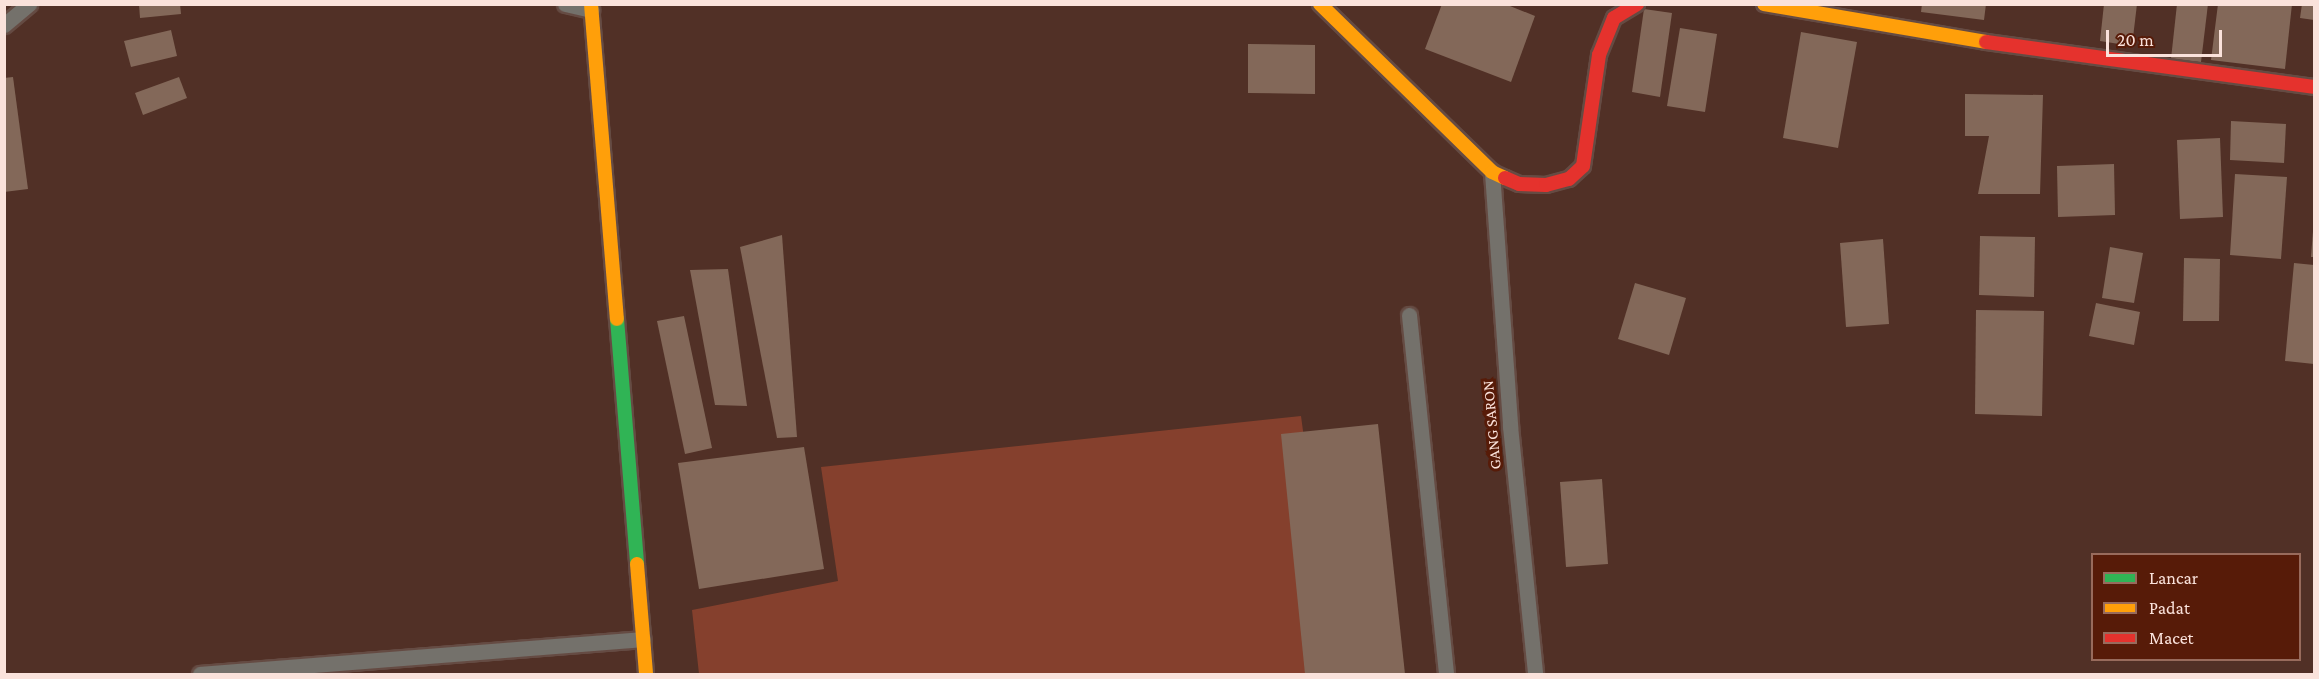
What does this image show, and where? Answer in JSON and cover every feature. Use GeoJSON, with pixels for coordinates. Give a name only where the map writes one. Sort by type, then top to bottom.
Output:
{"type":"FeatureCollection","features":[{"type":"Feature","properties":{"kind":"street"},"geometry":{"type":"LineString","coordinates":[[1320,4],[1492,172],[1519,184],[1546,185],[1569,179],[1584,165],[1599,55],[1614,18],[1637,4]]}},
{"type":"Feature","properties":{"kind":"street"},"geometry":{"type":"LineString","coordinates":[[1764,4],[1976,41],[2314,87]]}},
{"type":"Feature","properties":{"kind":"street"},"geometry":{"type":"LineString","coordinates":[[591,7],[646,675]]}},
{"type":"Feature","properties":{"kind":"lane"},"geometry":{"type":"LineString","coordinates":[[4,25],[29,4]]}},
{"type":"Feature","properties":{"kind":"lane"},"geometry":{"type":"LineString","coordinates":[[566,4],[591,7]]}},
{"type":"Feature","properties":{"kind":"lane","name":"GANG SARON"},"geometry":{"type":"LineString","coordinates":[[1492,172],[1510,426],[1535,675]]}},
{"type":"Feature","properties":{"kind":"lane"},"geometry":{"type":"LineString","coordinates":[[1409,315],[1446,675]]}},
{"type":"Feature","properties":{"kind":"lane"},"geometry":{"type":"LineString","coordinates":[[200,675],[643,639]]}},
{"type":"Feature","properties":{"kind":"shaded area"},"geometry":{"type":"Polygon","coordinates":[[[1301,416],[1336,674],[699,674],[692,610],[838,581],[821,467],[1301,416]]]}},
{"type":"Feature","properties":{"kind":"building"},"geometry":{"type":"Polygon","coordinates":[[[139,4],[180,4],[181,14],[140,18],[139,4]]]}},
{"type":"Feature","properties":{"kind":"building"},"geometry":{"type":"Polygon","coordinates":[[[1442,4],[1505,4],[1535,16],[1511,82],[1425,49],[1442,4]]]}},
{"type":"Feature","properties":{"kind":"building"},"geometry":{"type":"Polygon","coordinates":[[[1922,4],[1986,4],[1984,20],[1921,12],[1922,4]]]}},
{"type":"Feature","properties":{"kind":"building"},"geometry":{"type":"Polygon","coordinates":[[[2104,4],[2137,4],[2132,46],[2100,41],[2104,4]]]}},
{"type":"Feature","properties":{"kind":"building"},"geometry":{"type":"Polygon","coordinates":[[[2177,4],[2208,4],[2201,62],[2171,59],[2177,4]]]}},
{"type":"Feature","properties":{"kind":"building"},"geometry":{"type":"Polygon","coordinates":[[[2218,4],[2292,4],[2285,69],[2211,60],[2218,4]]]}},
{"type":"Feature","properties":{"kind":"building"},"geometry":{"type":"Polygon","coordinates":[[[2302,4],[2314,4],[2314,20],[2300,18],[2302,4]]]}},
{"type":"Feature","properties":{"kind":"building"},"geometry":{"type":"Polygon","coordinates":[[[1644,9],[1672,13],[1660,97],[1632,92],[1644,9]]]}},
{"type":"Feature","properties":{"kind":"building"},"geometry":{"type":"Polygon","coordinates":[[[1680,28],[1717,34],[1705,112],[1667,106],[1680,28]]]}},
{"type":"Feature","properties":{"kind":"building"},"geometry":{"type":"Polygon","coordinates":[[[171,30],[177,56],[131,67],[124,41],[171,30]]]}},
{"type":"Feature","properties":{"kind":"building"},"geometry":{"type":"Polygon","coordinates":[[[1801,32],[1857,42],[1838,148],[1783,138],[1801,32]]]}},
{"type":"Feature","properties":{"kind":"building"},"geometry":{"type":"Polygon","coordinates":[[[1248,44],[1315,45],[1315,94],[1248,93],[1248,44]]]}},
{"type":"Feature","properties":{"kind":"building"},"geometry":{"type":"Polygon","coordinates":[[[13,77],[28,189],[4,192],[4,78],[13,77]]]}},
{"type":"Feature","properties":{"kind":"building"},"geometry":{"type":"Polygon","coordinates":[[[179,77],[187,98],[143,115],[135,93],[179,77]]]}},
{"type":"Feature","properties":{"kind":"building"},"geometry":{"type":"Polygon","coordinates":[[[1965,94],[2043,95],[2040,194],[1978,194],[1989,136],[1965,136],[1965,94]]]}},
{"type":"Feature","properties":{"kind":"building"},"geometry":{"type":"Polygon","coordinates":[[[2231,121],[2286,124],[2284,163],[2230,160],[2231,121]]]}},
{"type":"Feature","properties":{"kind":"building"},"geometry":{"type":"Polygon","coordinates":[[[2220,138],[2223,217],[2180,219],[2177,140],[2220,138]]]}},
{"type":"Feature","properties":{"kind":"building"},"geometry":{"type":"Polygon","coordinates":[[[2114,164],[2115,215],[2058,217],[2057,166],[2114,164]]]}},
{"type":"Feature","properties":{"kind":"building"},"geometry":{"type":"Polygon","coordinates":[[[2235,174],[2287,177],[2281,259],[2230,255],[2235,174]]]}},
{"type":"Feature","properties":{"kind":"building"},"geometry":{"type":"Polygon","coordinates":[[[2313,231],[2314,257],[2311,257],[2313,231]]]}},
{"type":"Feature","properties":{"kind":"building"},"geometry":{"type":"Polygon","coordinates":[[[782,235],[797,437],[777,438],[740,247],[782,235]]]}},
{"type":"Feature","properties":{"kind":"building"},"geometry":{"type":"Polygon","coordinates":[[[1980,236],[2035,237],[2034,297],[1979,295],[1980,236]]]}},
{"type":"Feature","properties":{"kind":"building"},"geometry":{"type":"Polygon","coordinates":[[[1883,239],[1889,324],[1846,327],[1840,243],[1883,239]]]}},
{"type":"Feature","properties":{"kind":"building"},"geometry":{"type":"Polygon","coordinates":[[[2110,247],[2143,253],[2134,303],[2102,298],[2110,247]]]}},
{"type":"Feature","properties":{"kind":"building"},"geometry":{"type":"Polygon","coordinates":[[[2184,258],[2220,259],[2219,321],[2183,321],[2184,258]]]}},
{"type":"Feature","properties":{"kind":"building"},"geometry":{"type":"Polygon","coordinates":[[[2294,263],[2314,265],[2314,364],[2285,361],[2294,263]]]}},
{"type":"Feature","properties":{"kind":"building"},"geometry":{"type":"Polygon","coordinates":[[[728,269],[747,406],[715,405],[690,270],[728,269]]]}},
{"type":"Feature","properties":{"kind":"building"},"geometry":{"type":"Polygon","coordinates":[[[1635,283],[1686,298],[1669,355],[1618,339],[1635,283]]]}},
{"type":"Feature","properties":{"kind":"building"},"geometry":{"type":"Polygon","coordinates":[[[2096,303],[2140,312],[2134,345],[2089,336],[2096,303]]]}},
{"type":"Feature","properties":{"kind":"building"},"geometry":{"type":"Polygon","coordinates":[[[1976,310],[2044,311],[2042,416],[1975,414],[1976,310]]]}},
{"type":"Feature","properties":{"kind":"building"},"geometry":{"type":"Polygon","coordinates":[[[684,316],[712,448],[685,454],[657,321],[684,316]]]}},
{"type":"Feature","properties":{"kind":"building"},"geometry":{"type":"Polygon","coordinates":[[[1378,424],[1405,674],[1305,674],[1281,434],[1378,424]]]}},
{"type":"Feature","properties":{"kind":"building"},"geometry":{"type":"Polygon","coordinates":[[[804,447],[824,569],[699,589],[678,463],[804,447]]]}},
{"type":"Feature","properties":{"kind":"building"},"geometry":{"type":"Polygon","coordinates":[[[1602,479],[1608,564],[1566,567],[1560,482],[1602,479]]]}},
{"type":"Feature","properties":{"kind":"traffic: fast"},"geometry":{"type":"LineString","coordinates":[[617,319],[637,564]]}},
{"type":"Feature","properties":{"kind":"traffic: slow"},"geometry":{"type":"LineString","coordinates":[[591,4],[617,319]]}},
{"type":"Feature","properties":{"kind":"traffic: slow"},"geometry":{"type":"LineString","coordinates":[[1320,4],[1492,172],[1505,178]]}},
{"type":"Feature","properties":{"kind":"traffic: slow"},"geometry":{"type":"LineString","coordinates":[[1764,4],[1986,42]]}},
{"type":"Feature","properties":{"kind":"traffic: slow"},"geometry":{"type":"LineString","coordinates":[[637,564],[646,674]]}},
{"type":"Feature","properties":{"kind":"traffic: jam"},"geometry":{"type":"LineString","coordinates":[[1505,178],[1519,184],[1546,185],[1569,179],[1583,166],[1599,55],[1614,18],[1637,4]]}},
{"type":"Feature","properties":{"kind":"traffic: jam"},"geometry":{"type":"LineString","coordinates":[[1986,42],[2314,87]]}}]}
